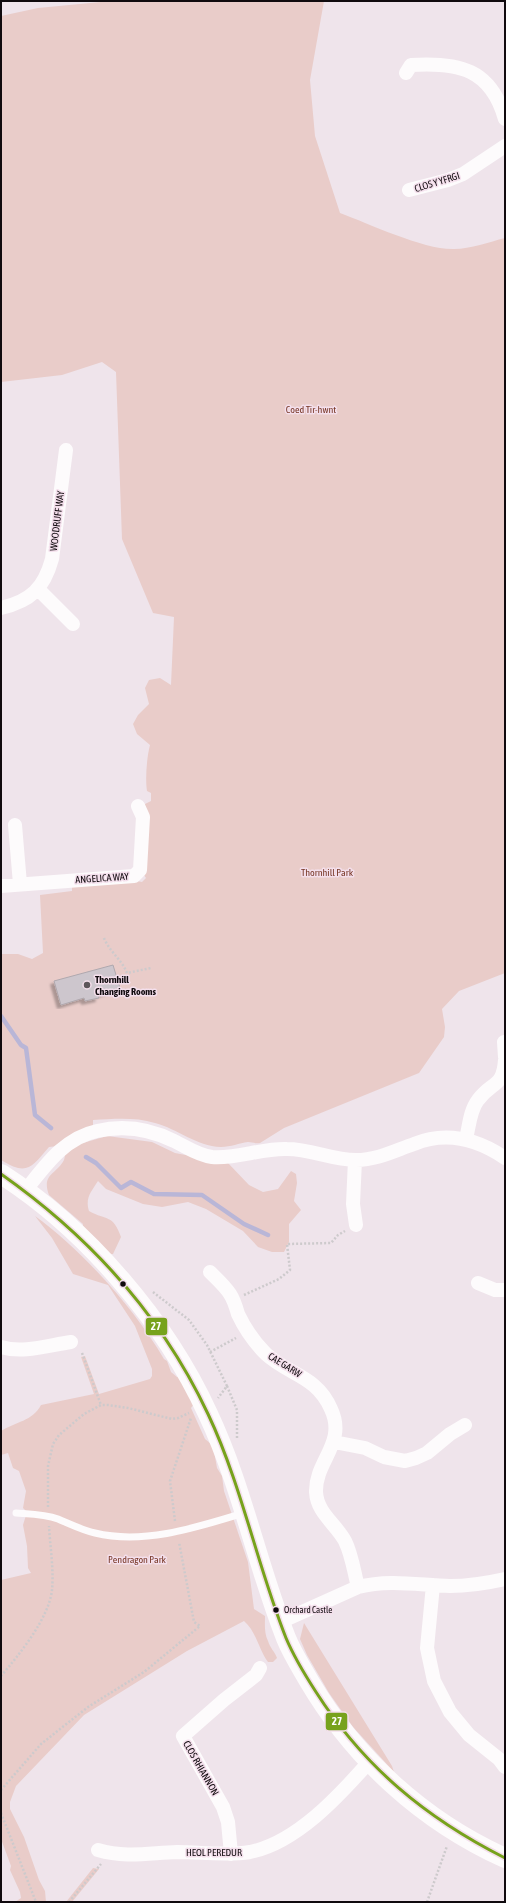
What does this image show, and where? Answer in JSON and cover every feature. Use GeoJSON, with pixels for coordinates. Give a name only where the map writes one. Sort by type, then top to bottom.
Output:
{"type":"FeatureCollection","features":[{"type":"Feature","properties":{"kind":"street"},"geometry":{"type":"LineString","coordinates":[[406,73],[411,65],[425,64],[444,64],[470,70],[481,77],[489,87],[502,107],[505,119]]}},
{"type":"Feature","properties":{"kind":"street","name":"CLOS Y YFRGI"},"geometry":{"type":"LineString","coordinates":[[409,190],[448,180],[463,174],[505,146]]}},
{"type":"Feature","properties":{"kind":"street","name":"WOODRUFF WAY"},"geometry":{"type":"LineString","coordinates":[[39,590],[48,572],[52,559],[66,450]]}},
{"type":"Feature","properties":{"kind":"street"},"geometry":{"type":"LineString","coordinates":[[1,608],[23,600],[39,590],[73,624]]}},
{"type":"Feature","properties":{"kind":"street","name":"ANGELICA WAY"},"geometry":{"type":"LineString","coordinates":[[1,886],[134,876],[138,874],[140,870],[143,817],[138,806]]}},
{"type":"Feature","properties":{"kind":"street"},"geometry":{"type":"LineString","coordinates":[[15,825],[20,884]]}},
{"type":"Feature","properties":{"kind":"street"},"geometry":{"type":"LineString","coordinates":[[504,1042],[505,1057]]}},
{"type":"Feature","properties":{"kind":"street"},"geometry":{"type":"LineString","coordinates":[[466,1140],[473,1109],[483,1094],[501,1080],[504,1073],[505,1060]]}},
{"type":"Feature","properties":{"kind":"street"},"geometry":{"type":"LineString","coordinates":[[25,1191],[56,1154],[73,1139],[98,1130],[110,1129],[126,1128],[162,1135],[197,1154],[212,1157],[235,1156],[265,1149],[290,1149],[355,1160],[384,1156],[430,1139],[445,1137],[466,1140],[484,1146],[505,1158]]}},
{"type":"Feature","properties":{"kind":"street"},"geometry":{"type":"LineString","coordinates":[[355,1160],[353,1204],[356,1225]]}},
{"type":"Feature","properties":{"kind":"street"},"geometry":{"type":"LineString","coordinates":[[1,1174],[25,1191],[79,1237],[135,1298],[170,1345],[195,1388],[228,1462],[280,1622],[292,1651],[316,1692],[341,1730],[369,1762],[405,1796],[453,1830],[505,1858]]}},
{"type":"Feature","properties":{"kind":"street","name":"CAE GARW"},"geometry":{"type":"LineString","coordinates":[[210,1272],[224,1287],[233,1300],[248,1332],[266,1354],[302,1376],[320,1390],[332,1411],[335,1432],[334,1442],[319,1474],[316,1492],[318,1501],[326,1517],[345,1541],[358,1587]]}},
{"type":"Feature","properties":{"kind":"street"},"geometry":{"type":"LineString","coordinates":[[478,1283],[495,1290],[505,1290]]}},
{"type":"Feature","properties":{"kind":"street"},"geometry":{"type":"LineString","coordinates":[[1,1347],[16,1350],[71,1342]]}},
{"type":"Feature","properties":{"kind":"street"},"geometry":{"type":"LineString","coordinates":[[334,1442],[365,1448],[384,1457],[405,1460],[416,1458],[428,1453],[450,1434],[466,1425]]}},
{"type":"Feature","properties":{"kind":"street"},"geometry":{"type":"LineString","coordinates":[[280,1622],[358,1587],[381,1582],[433,1585],[475,1584],[505,1579]]}},
{"type":"Feature","properties":{"kind":"street"},"geometry":{"type":"LineString","coordinates":[[433,1585],[427,1648],[434,1681],[450,1712],[469,1736],[499,1759],[505,1767]]}},
{"type":"Feature","properties":{"kind":"street","name":"CLOS RHIANNON"},"geometry":{"type":"LineString","coordinates":[[231,1854],[228,1822],[223,1807],[183,1736],[224,1700],[256,1675],[260,1668]]}},
{"type":"Feature","properties":{"kind":"street","name":"HEOL PEREDUR"},"geometry":{"type":"LineString","coordinates":[[98,1850],[112,1854],[130,1856],[175,1852],[231,1854],[249,1852],[264,1848],[291,1835],[317,1815],[369,1762]]}},
{"type":"Feature","properties":{"kind":"lane"},"geometry":{"type":"LineString","coordinates":[[16,1513],[48,1517],[82,1529],[106,1535],[133,1536],[177,1532],[196,1528],[245,1512]]}},
{"type":"Feature","properties":{"kind":"path"},"geometry":{"type":"LineString","coordinates":[[104,938],[106,943],[121,961],[127,973],[151,968]]}},
{"type":"Feature","properties":{"kind":"path"},"geometry":{"type":"LineString","coordinates":[[233,1300],[279,1280],[290,1270],[287,1244],[331,1244],[338,1235],[356,1225]]}},
{"type":"Feature","properties":{"kind":"path"},"geometry":{"type":"LineString","coordinates":[[135,1298],[148,1288],[154,1292],[189,1320],[210,1352],[237,1410],[238,1426],[236,1459],[228,1462]]}},
{"type":"Feature","properties":{"kind":"path"},"geometry":{"type":"LineString","coordinates":[[210,1352],[248,1332]]}},
{"type":"Feature","properties":{"kind":"path"},"geometry":{"type":"LineString","coordinates":[[82,1354],[101,1405]]}},
{"type":"Feature","properties":{"kind":"path"},"geometry":{"type":"LineString","coordinates":[[217,1400],[227,1386]]}},
{"type":"Feature","properties":{"kind":"path"},"geometry":{"type":"LineString","coordinates":[[1,1676],[19,1655],[37,1628],[52,1590],[48,1517],[48,1466],[53,1444],[59,1435],[80,1418],[101,1405],[128,1408],[172,1419],[178,1418],[192,1411],[170,1481],[177,1532],[194,1622],[200,1626],[144,1672],[88,1707],[41,1744],[1,1790]]}},
{"type":"Feature","properties":{"kind":"path"},"geometry":{"type":"LineString","coordinates":[[1,1813],[36,1902]]}},
{"type":"Feature","properties":{"kind":"path"},"geometry":{"type":"LineString","coordinates":[[427,1902],[453,1830]]}},
{"type":"Feature","properties":{"kind":"path"},"geometry":{"type":"LineString","coordinates":[[69,1902],[100,1864],[98,1850]]}},
{"type":"Feature","properties":{"kind":"green space"},"geometry":{"type":"Polygon","coordinates":[[[111,1],[324,1],[310,80],[315,136],[340,213],[413,241],[442,248],[467,248],[505,238],[505,973],[459,991],[442,1009],[445,1027],[444,1037],[419,1073],[284,1128],[260,1143],[248,1142],[225,1147],[212,1146],[195,1141],[172,1129],[155,1123],[124,1119],[93,1120],[93,1125],[83,1143],[107,1136],[152,1142],[175,1153],[228,1163],[249,1185],[263,1192],[278,1189],[291,1171],[296,1174],[297,1183],[294,1201],[301,1210],[289,1224],[289,1242],[284,1252],[272,1252],[258,1247],[243,1231],[206,1209],[188,1202],[162,1207],[143,1204],[106,1189],[98,1181],[88,1199],[89,1211],[112,1221],[121,1237],[113,1254],[104,1255],[82,1231],[83,1224],[49,1195],[47,1188],[48,1178],[61,1165],[64,1160],[66,1150],[58,1146],[49,1147],[33,1165],[23,1168],[17,1168],[1,1160],[1,954],[18,954],[32,959],[43,953],[40,895],[72,891],[72,886],[131,880],[142,882],[146,878],[144,875],[143,805],[151,801],[151,793],[147,791],[146,780],[150,745],[137,734],[133,724],[138,715],[149,704],[145,688],[149,680],[160,678],[171,685],[174,617],[153,613],[122,539],[116,372],[102,362],[62,375],[1,382],[1,16],[38,8],[111,1]]]}},
{"type":"Feature","properties":{"kind":"green space","name":"Pendragon Park"},"geometry":{"type":"Polygon","coordinates":[[[35,1216],[53,1230],[89,1263],[123,1301],[138,1320],[164,1359],[167,1361],[171,1372],[177,1377],[182,1375],[195,1403],[191,1408],[205,1439],[211,1444],[214,1451],[217,1468],[222,1476],[224,1491],[248,1562],[254,1609],[265,1616],[266,1635],[277,1658],[273,1662],[268,1662],[252,1630],[244,1621],[187,1651],[84,1715],[16,1786],[10,1802],[10,1809],[24,1837],[39,1880],[45,1891],[46,1902],[15,1902],[21,1898],[20,1892],[10,1870],[11,1866],[1,1839],[1,1580],[31,1573],[28,1568],[27,1546],[23,1525],[27,1512],[23,1508],[26,1491],[19,1471],[13,1468],[8,1453],[1,1455],[1,1431],[29,1418],[41,1405],[94,1394],[81,1357],[85,1356],[99,1394],[150,1379],[152,1376],[152,1369],[135,1326],[108,1285],[73,1274],[52,1238],[35,1216]]]}},
{"type":"Feature","properties":{"kind":"green space"},"geometry":{"type":"Polygon","coordinates":[[[304,1623],[392,1766],[394,1772],[353,1727],[329,1693],[307,1655],[300,1639],[304,1623]]]}},
{"type":"Feature","properties":{"kind":"green space"},"geometry":{"type":"Polygon","coordinates":[[[93,1868],[99,1869],[72,1902],[66,1902],[93,1868]]]}},
{"type":"Feature","properties":{"kind":"building","name":"Thornhill Changing Rooms"},"geometry":{"type":"Polygon","coordinates":[[[113,965],[120,988],[98,995],[99,998],[85,1001],[84,998],[61,1005],[54,981],[113,965]]]}},
{"type":"Feature","properties":{"kind":"waterway"},"geometry":{"type":"LineString","coordinates":[[1,1016],[21,1045],[26,1048],[35,1115],[51,1128]]}},
{"type":"Feature","properties":{"kind":"waterway"},"geometry":{"type":"LineString","coordinates":[[86,1157],[96,1163],[121,1188],[131,1182],[154,1194],[202,1195],[244,1224],[268,1235]]}},
{"type":"Feature","properties":{"kind":"transit line","name":"27"},"geometry":{"type":"LineString","coordinates":[[1,1174],[64,1224],[93,1251],[120,1280],[169,1344],[190,1378],[220,1441],[286,1638],[316,1692],[335,1719],[376,1767],[423,1808],[449,1826],[505,1858]]}},
{"type":"Feature","properties":{"kind":"place","name":"Thornhill Changing Rooms"},"geometry":{"type":"Point","coordinates":[87,985]}},
{"type":"Feature","properties":{"kind":"place","name":"Orchard Castle"},"geometry":{"type":"Point","coordinates":[276,1610]}},
{"type":"Feature","properties":{"kind":"park label","name":"Coed Tir-hwnt"},"geometry":{"type":"Point","coordinates":[311,409]}},
{"type":"Feature","properties":{"kind":"park label","name":"Thornhill Park"},"geometry":{"type":"Point","coordinates":[327,872]}}]}
